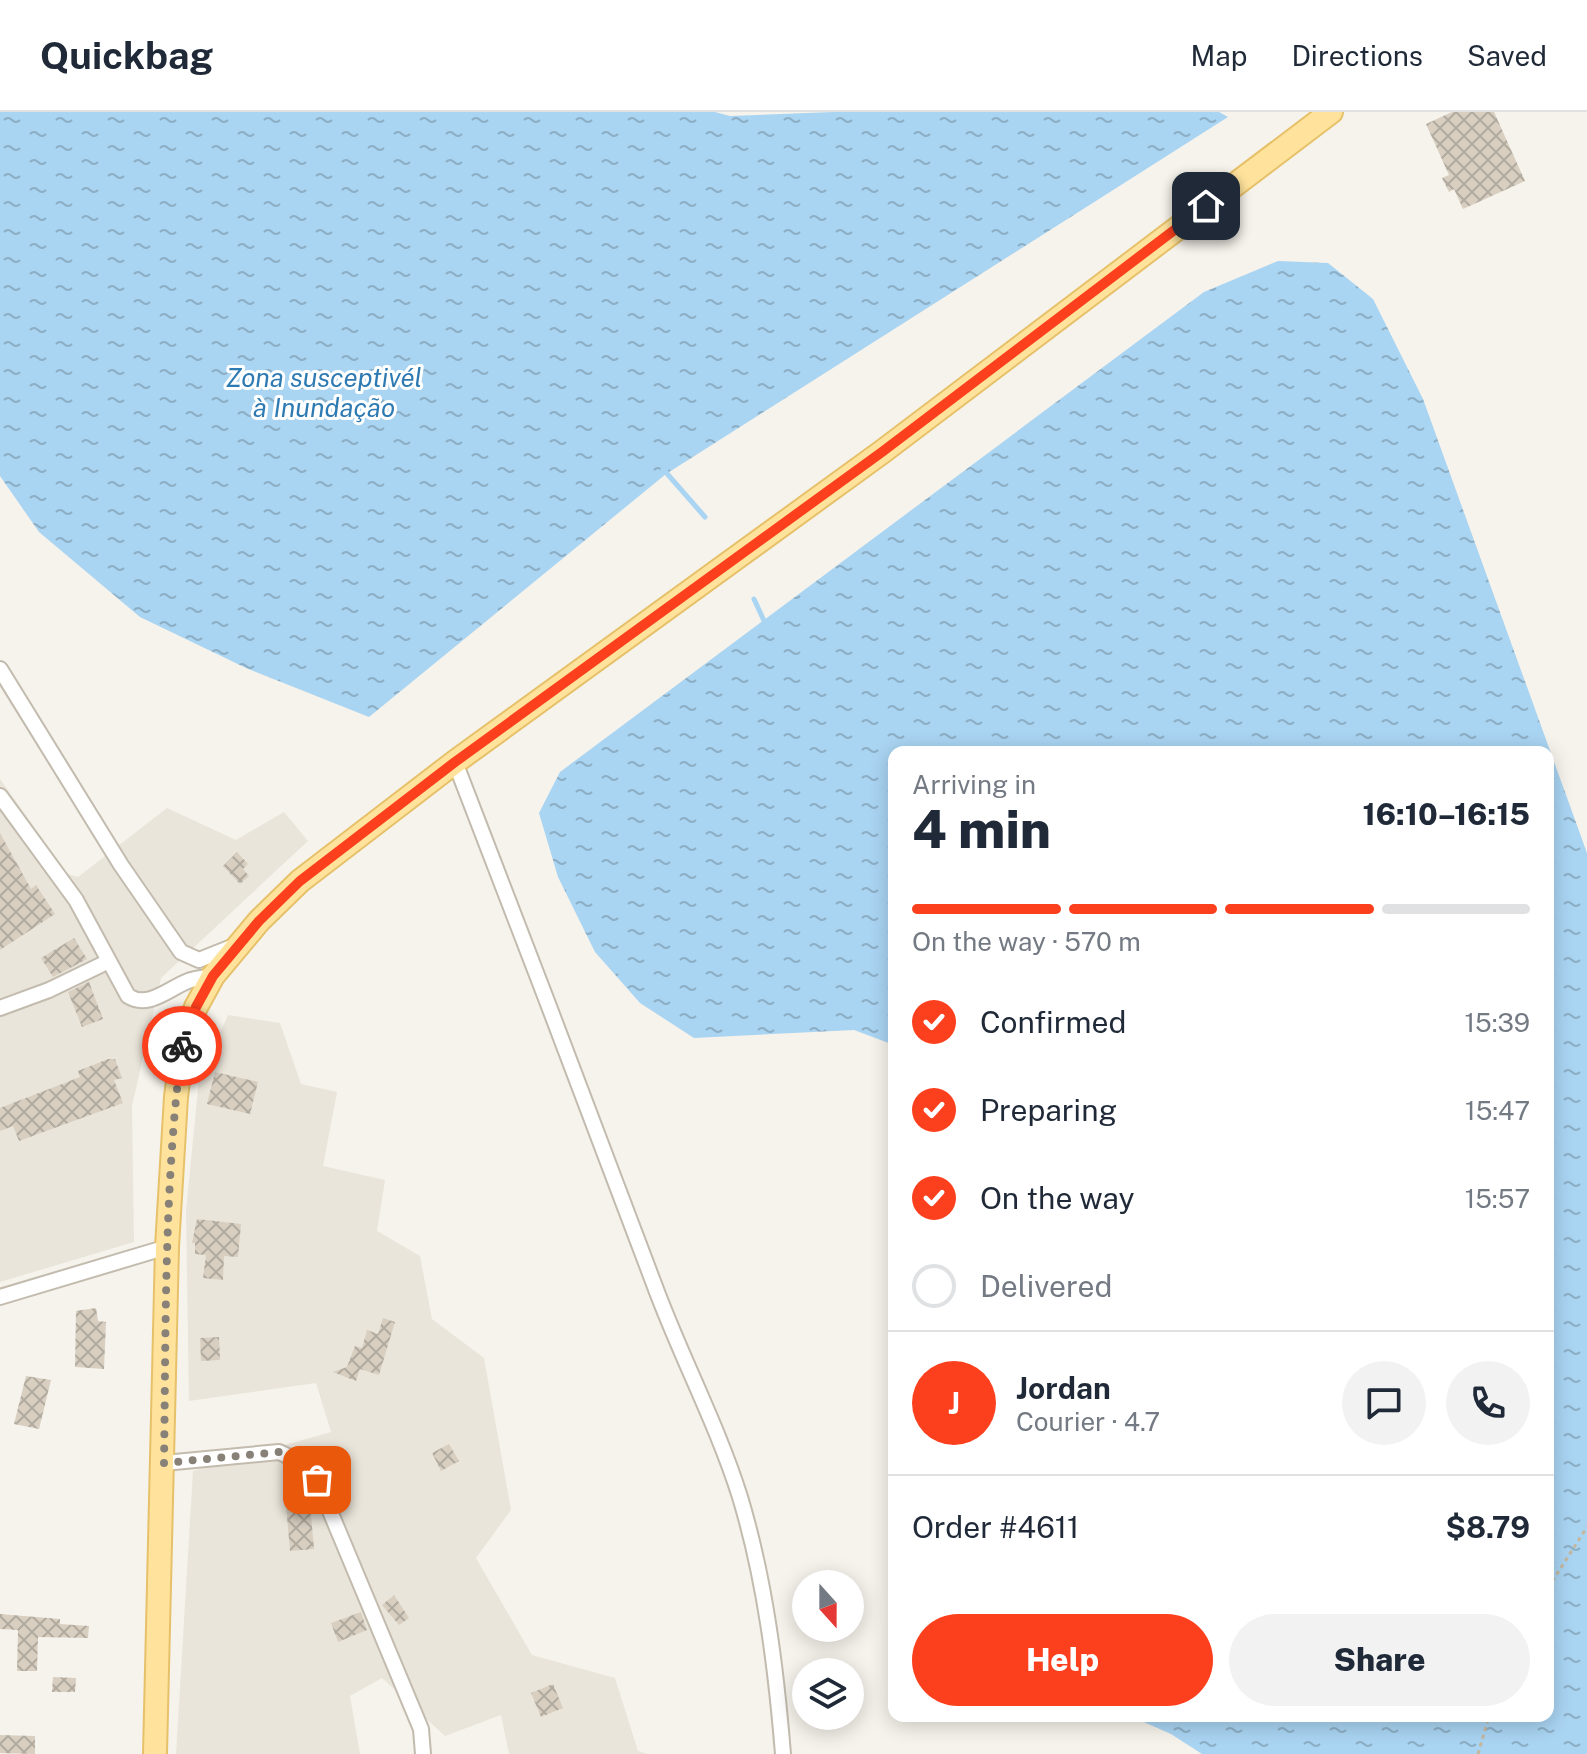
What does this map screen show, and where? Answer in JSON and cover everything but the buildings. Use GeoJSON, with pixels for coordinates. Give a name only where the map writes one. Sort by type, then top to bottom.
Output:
{"type":"FeatureCollection","features":[{"type":"Feature","properties":{"kind":"main road"},"geometry":{"type":"LineString","coordinates":[[155,1754],[167,1247],[176,1097],[183,1042],[196,1007],[213,976],[238,944],[300,881],[455,762],[882,452],[1331,112]]}},
{"type":"Feature","properties":{"kind":"street"},"geometry":{"type":"LineString","coordinates":[[0,669],[121,865],[181,952],[199,960],[238,944]]}},
{"type":"Feature","properties":{"kind":"street"},"geometry":{"type":"LineString","coordinates":[[455,762],[657,1292],[739,1495],[755,1554],[766,1615],[778,1690],[783,1754]]}},
{"type":"Feature","properties":{"kind":"street"},"geometry":{"type":"LineString","coordinates":[[0,796],[76,900],[128,996],[137,1002],[190,980],[213,976]]}},
{"type":"Feature","properties":{"kind":"street"},"geometry":{"type":"LineString","coordinates":[[0,1008],[49,990],[107,962]]}},
{"type":"Feature","properties":{"kind":"street"},"geometry":{"type":"LineString","coordinates":[[0,1297],[167,1247]]}},
{"type":"Feature","properties":{"kind":"street"},"geometry":{"type":"LineString","coordinates":[[164,1463],[279,1452],[305,1464],[317,1480],[421,1729],[423,1754]]}},
{"type":"Feature","properties":{"kind":"path"},"geometry":{"type":"LineString","coordinates":[[1554,1579],[1587,1527]]}},
{"type":"Feature","properties":{"kind":"path"},"geometry":{"type":"LineString","coordinates":[[1478,1754],[1487,1722]]}},
{"type":"Feature","properties":{"kind":"shaded area"},"geometry":{"type":"Polygon","coordinates":[[[0,779],[68,874],[78,877],[167,808],[236,840],[284,812],[308,841],[161,978],[132,1106],[134,1242],[0,1282],[0,779]]]}},
{"type":"Feature","properties":{"kind":"shaded area"},"geometry":{"type":"Polygon","coordinates":[[[228,1015],[280,1023],[301,1084],[337,1092],[323,1166],[385,1180],[377,1231],[420,1256],[432,1319],[484,1358],[511,1510],[476,1558],[532,1655],[615,1678],[638,1751],[648,1754],[509,1754],[501,1715],[445,1736],[382,1678],[350,1696],[360,1754],[176,1754],[193,1471],[331,1432],[316,1383],[189,1401],[186,1211],[199,1079],[228,1015]]]}},
{"type":"Feature","properties":{"kind":"water","name":"Zona susceptivél à Inundação"},"geometry":{"type":"Polygon","coordinates":[[[0,112],[715,112],[730,116],[833,112],[1219,112],[1228,117],[666,474],[369,717],[246,668],[140,617],[39,532],[0,476],[0,112]]]}},
{"type":"Feature","properties":{"kind":"water"},"geometry":{"type":"Polygon","coordinates":[[[1278,261],[1328,263],[1373,299],[1423,399],[1548,746],[888,746],[888,1043],[854,1030],[694,1038],[640,1003],[595,952],[558,877],[539,813],[560,772],[1204,292],[1278,261]]]}},
{"type":"Feature","properties":{"kind":"water"},"geometry":{"type":"Polygon","coordinates":[[[1554,762],[1587,853],[1587,1754],[1202,1754],[1171,1734],[1144,1722],[1554,1722],[1554,762]]]}},
{"type":"Feature","properties":{"kind":"waterway"},"geometry":{"type":"LineString","coordinates":[[663,469],[705,517]]}},
{"type":"Feature","properties":{"kind":"waterway"},"geometry":{"type":"LineString","coordinates":[[754,599],[765,623]]}},
{"type":"Feature","properties":{"kind":"way so far"},"geometry":{"type":"LineString","coordinates":[[182,1046],[167,1247],[164,1463],[279,1452],[292,1455],[305,1464],[317,1480]]}},
{"type":"Feature","properties":{"kind":"route"},"geometry":{"type":"LineString","coordinates":[[182,1046],[196,1007],[213,976],[259,921],[300,881],[455,762],[882,452],[1206,206]]}}]}
